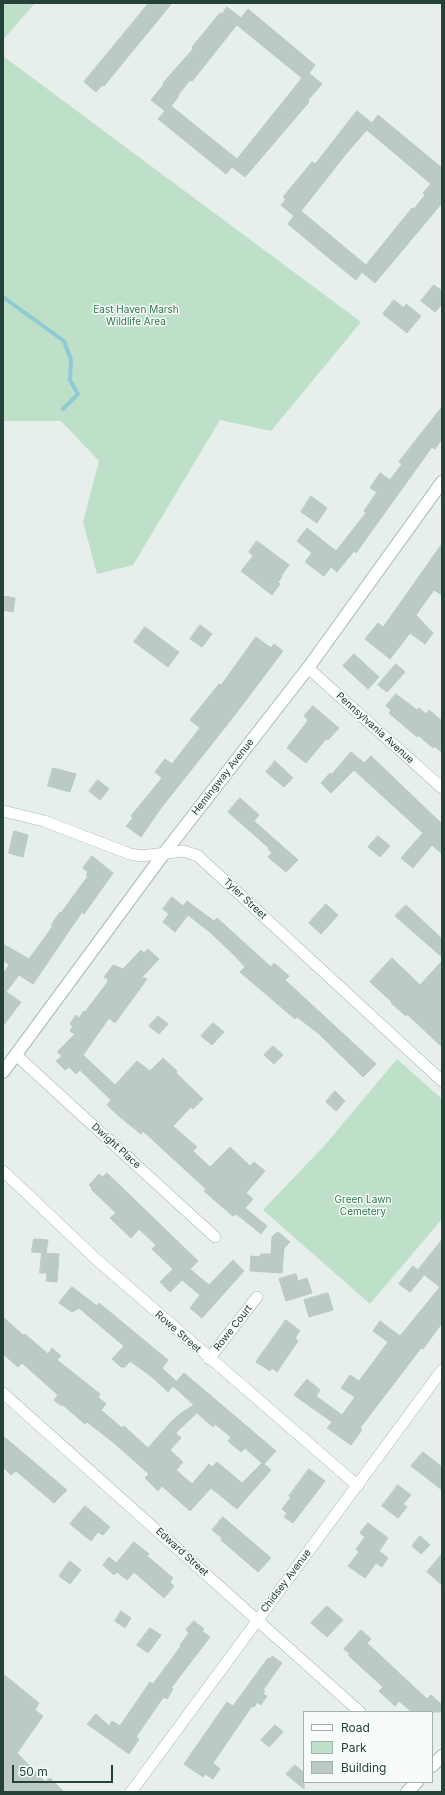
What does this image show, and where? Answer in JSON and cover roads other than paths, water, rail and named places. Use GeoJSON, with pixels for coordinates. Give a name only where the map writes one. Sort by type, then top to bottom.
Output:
{"type":"FeatureCollection","features":[{"type":"Feature","properties":{"kind":"main road","name":"Hemingway Avenue"},"geometry":{"type":"LineString","coordinates":[[3,1072],[165,852],[308,668],[442,482]]}},
{"type":"Feature","properties":{"kind":"main road"},"geometry":{"type":"LineString","coordinates":[[433,1765],[442,1756]]}},
{"type":"Feature","properties":{"kind":"main road"},"geometry":{"type":"LineString","coordinates":[[407,1792],[416,1783]]}},
{"type":"Feature","properties":{"kind":"street","name":"Pennsylvania Avenue"},"geometry":{"type":"LineString","coordinates":[[308,668],[442,788]]}},
{"type":"Feature","properties":{"kind":"street","name":"Tyler Street"},"geometry":{"type":"LineString","coordinates":[[3,811],[44,821],[130,854],[141,856],[184,850],[198,856],[442,1081]]}},
{"type":"Feature","properties":{"kind":"street","name":"Dwight Place"},"geometry":{"type":"LineString","coordinates":[[16,1054],[215,1237]]}},
{"type":"Feature","properties":{"kind":"street","name":"Rowe Street"},"geometry":{"type":"LineString","coordinates":[[3,1171],[96,1259],[358,1486]]}},
{"type":"Feature","properties":{"kind":"street","name":"Rowe Court"},"geometry":{"type":"LineString","coordinates":[[209,1358],[257,1297]]}},
{"type":"Feature","properties":{"kind":"street","name":"Chidsey Avenue"},"geometry":{"type":"LineString","coordinates":[[131,1792],[442,1370]]}},
{"type":"Feature","properties":{"kind":"street","name":"Edward Street"},"geometry":{"type":"LineString","coordinates":[[3,1393],[258,1619],[359,1711]]}},
{"type":"Feature","properties":{"kind":"waterway"},"geometry":{"type":"LineString","coordinates":[[3,297],[64,341],[71,360],[70,380],[78,394],[63,409]]}},
{"type":"Feature","properties":{"kind":"park label","name":"East Haven Marsh Wildlife Area"},"geometry":{"type":"Point","coordinates":[136,316]}},
{"type":"Feature","properties":{"kind":"park label","name":"Green Lawn Cemetery"},"geometry":{"type":"Point","coordinates":[363,1206]}}]}
